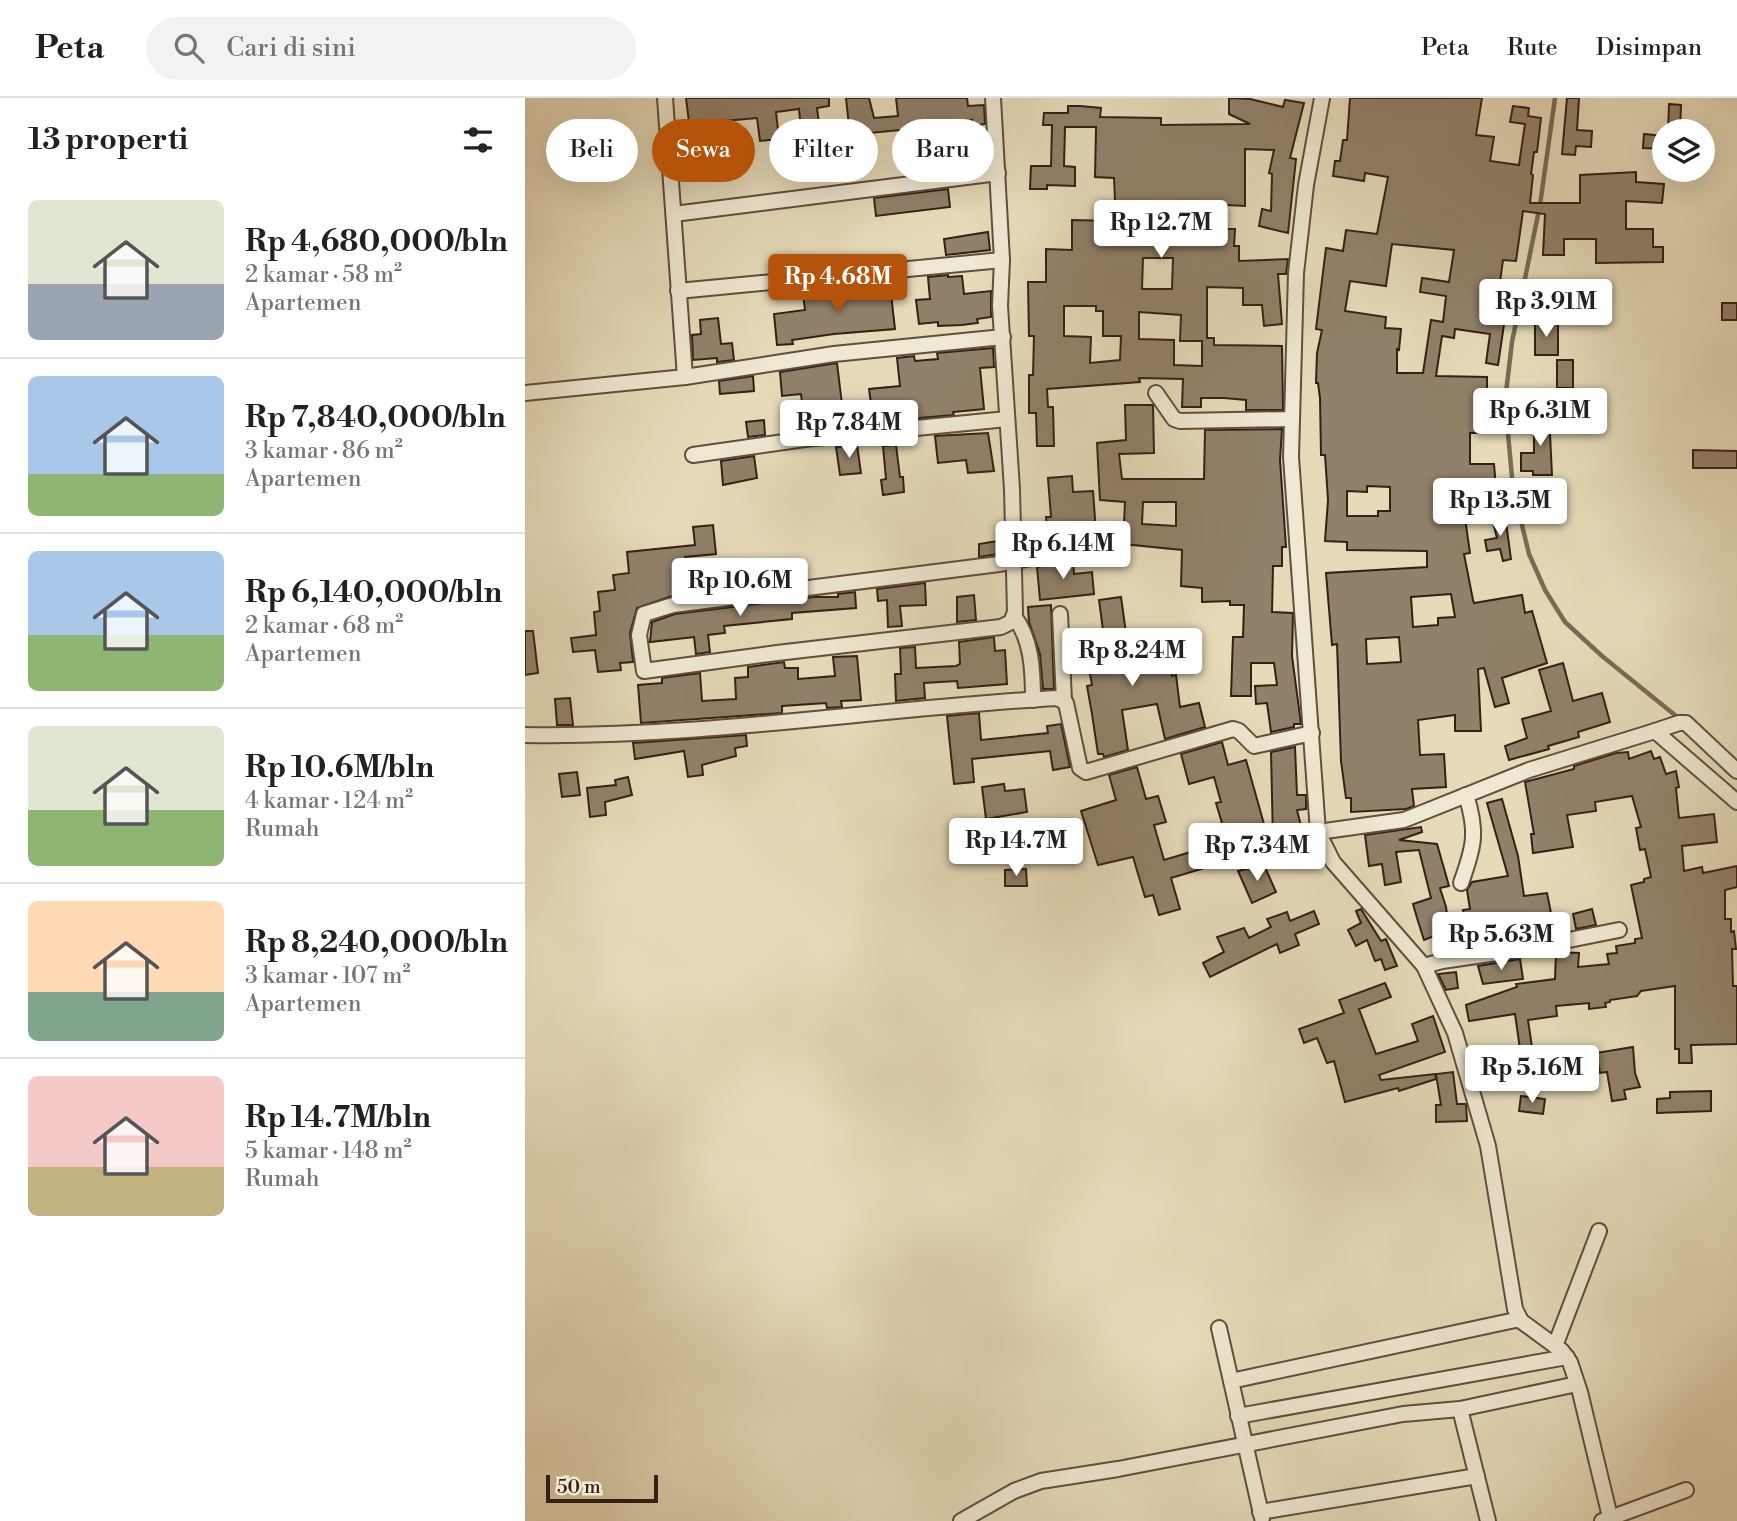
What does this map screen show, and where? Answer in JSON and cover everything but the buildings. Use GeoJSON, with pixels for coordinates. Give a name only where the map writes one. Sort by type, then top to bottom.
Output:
{"type":"FeatureCollection","features":[{"type":"Feature","properties":{"kind":"street"},"geometry":{"type":"LineString","coordinates":[[664,98],[685,377]]}},
{"type":"Feature","properties":{"kind":"street"},"geometry":{"type":"LineString","coordinates":[[993,98],[1014,561],[1014,616],[1011,622],[1001,627],[644,671],[639,635],[644,614],[673,605],[819,589],[1014,561],[1086,548]]}},
{"type":"Feature","properties":{"kind":"street"},"geometry":{"type":"LineString","coordinates":[[1322,98],[1307,174],[1296,272],[1291,457],[1318,832],[1333,862],[1424,966],[1455,1033],[1489,1146],[1514,1305],[1520,1319],[1567,1357],[1577,1384],[1607,1521],[1686,1490]]}},
{"type":"Feature","properties":{"kind":"street"},"geometry":{"type":"LineString","coordinates":[[674,214],[998,173]]}},
{"type":"Feature","properties":{"kind":"street"},"geometry":{"type":"LineString","coordinates":[[678,291],[1002,260]]}},
{"type":"Feature","properties":{"kind":"street"},"geometry":{"type":"LineString","coordinates":[[525,393],[685,377],[781,360],[1003,337]]}},
{"type":"Feature","properties":{"kind":"street"},"geometry":{"type":"LineString","coordinates":[[1156,393],[1174,419],[1180,421],[1292,419]]}},
{"type":"Feature","properties":{"kind":"street"},"geometry":{"type":"LineString","coordinates":[[693,455],[805,439],[1007,419]]}},
{"type":"Feature","properties":{"kind":"street"},"geometry":{"type":"LineString","coordinates":[[1061,614],[1064,701],[1080,768],[1084,772],[1233,729],[1239,731],[1254,746],[1312,733]]}},
{"type":"Feature","properties":{"kind":"street"},"geometry":{"type":"LineString","coordinates":[[1014,616],[1027,638],[1033,675],[1033,700]]}},
{"type":"Feature","properties":{"kind":"street"},"geometry":{"type":"LineString","coordinates":[[525,735],[645,733],[746,727],[1057,698],[1064,701]]}},
{"type":"Feature","properties":{"kind":"street"},"geometry":{"type":"LineString","coordinates":[[1318,832],[1404,820],[1529,770],[1679,723],[1690,725],[1737,771]]}},
{"type":"Feature","properties":{"kind":"street"},"geometry":{"type":"LineString","coordinates":[[1658,729],[1737,802]]}},
{"type":"Feature","properties":{"kind":"street"},"geometry":{"type":"LineString","coordinates":[[1461,883],[1474,842],[1473,817],[1466,795]]}},
{"type":"Feature","properties":{"kind":"street"},"geometry":{"type":"LineString","coordinates":[[1424,966],[1619,930]]}},
{"type":"Feature","properties":{"kind":"street"},"geometry":{"type":"LineString","coordinates":[[1555,1346],[1599,1231]]}},
{"type":"Feature","properties":{"kind":"street"},"geometry":{"type":"LineString","coordinates":[[1231,1381],[1520,1319]]}},
{"type":"Feature","properties":{"kind":"street"},"geometry":{"type":"LineString","coordinates":[[1219,1328],[1261,1516],[1477,1476]]}},
{"type":"Feature","properties":{"kind":"street"},"geometry":{"type":"LineString","coordinates":[[1238,1416],[1567,1357]]}},
{"type":"Feature","properties":{"kind":"street"},"geometry":{"type":"LineString","coordinates":[[961,1521],[1014,1491],[1041,1481],[1403,1414],[1460,1409],[1577,1384]]}},
{"type":"Feature","properties":{"kind":"street"},"geometry":{"type":"LineString","coordinates":[[1460,1409],[1487,1521]]}},
{"type":"Feature","properties":{"kind":"waterway"},"geometry":{"type":"LineString","coordinates":[[1555,98],[1540,205],[1512,342],[1505,401],[1513,488],[1529,554],[1545,590],[1565,622],[1681,720]]}}]}
